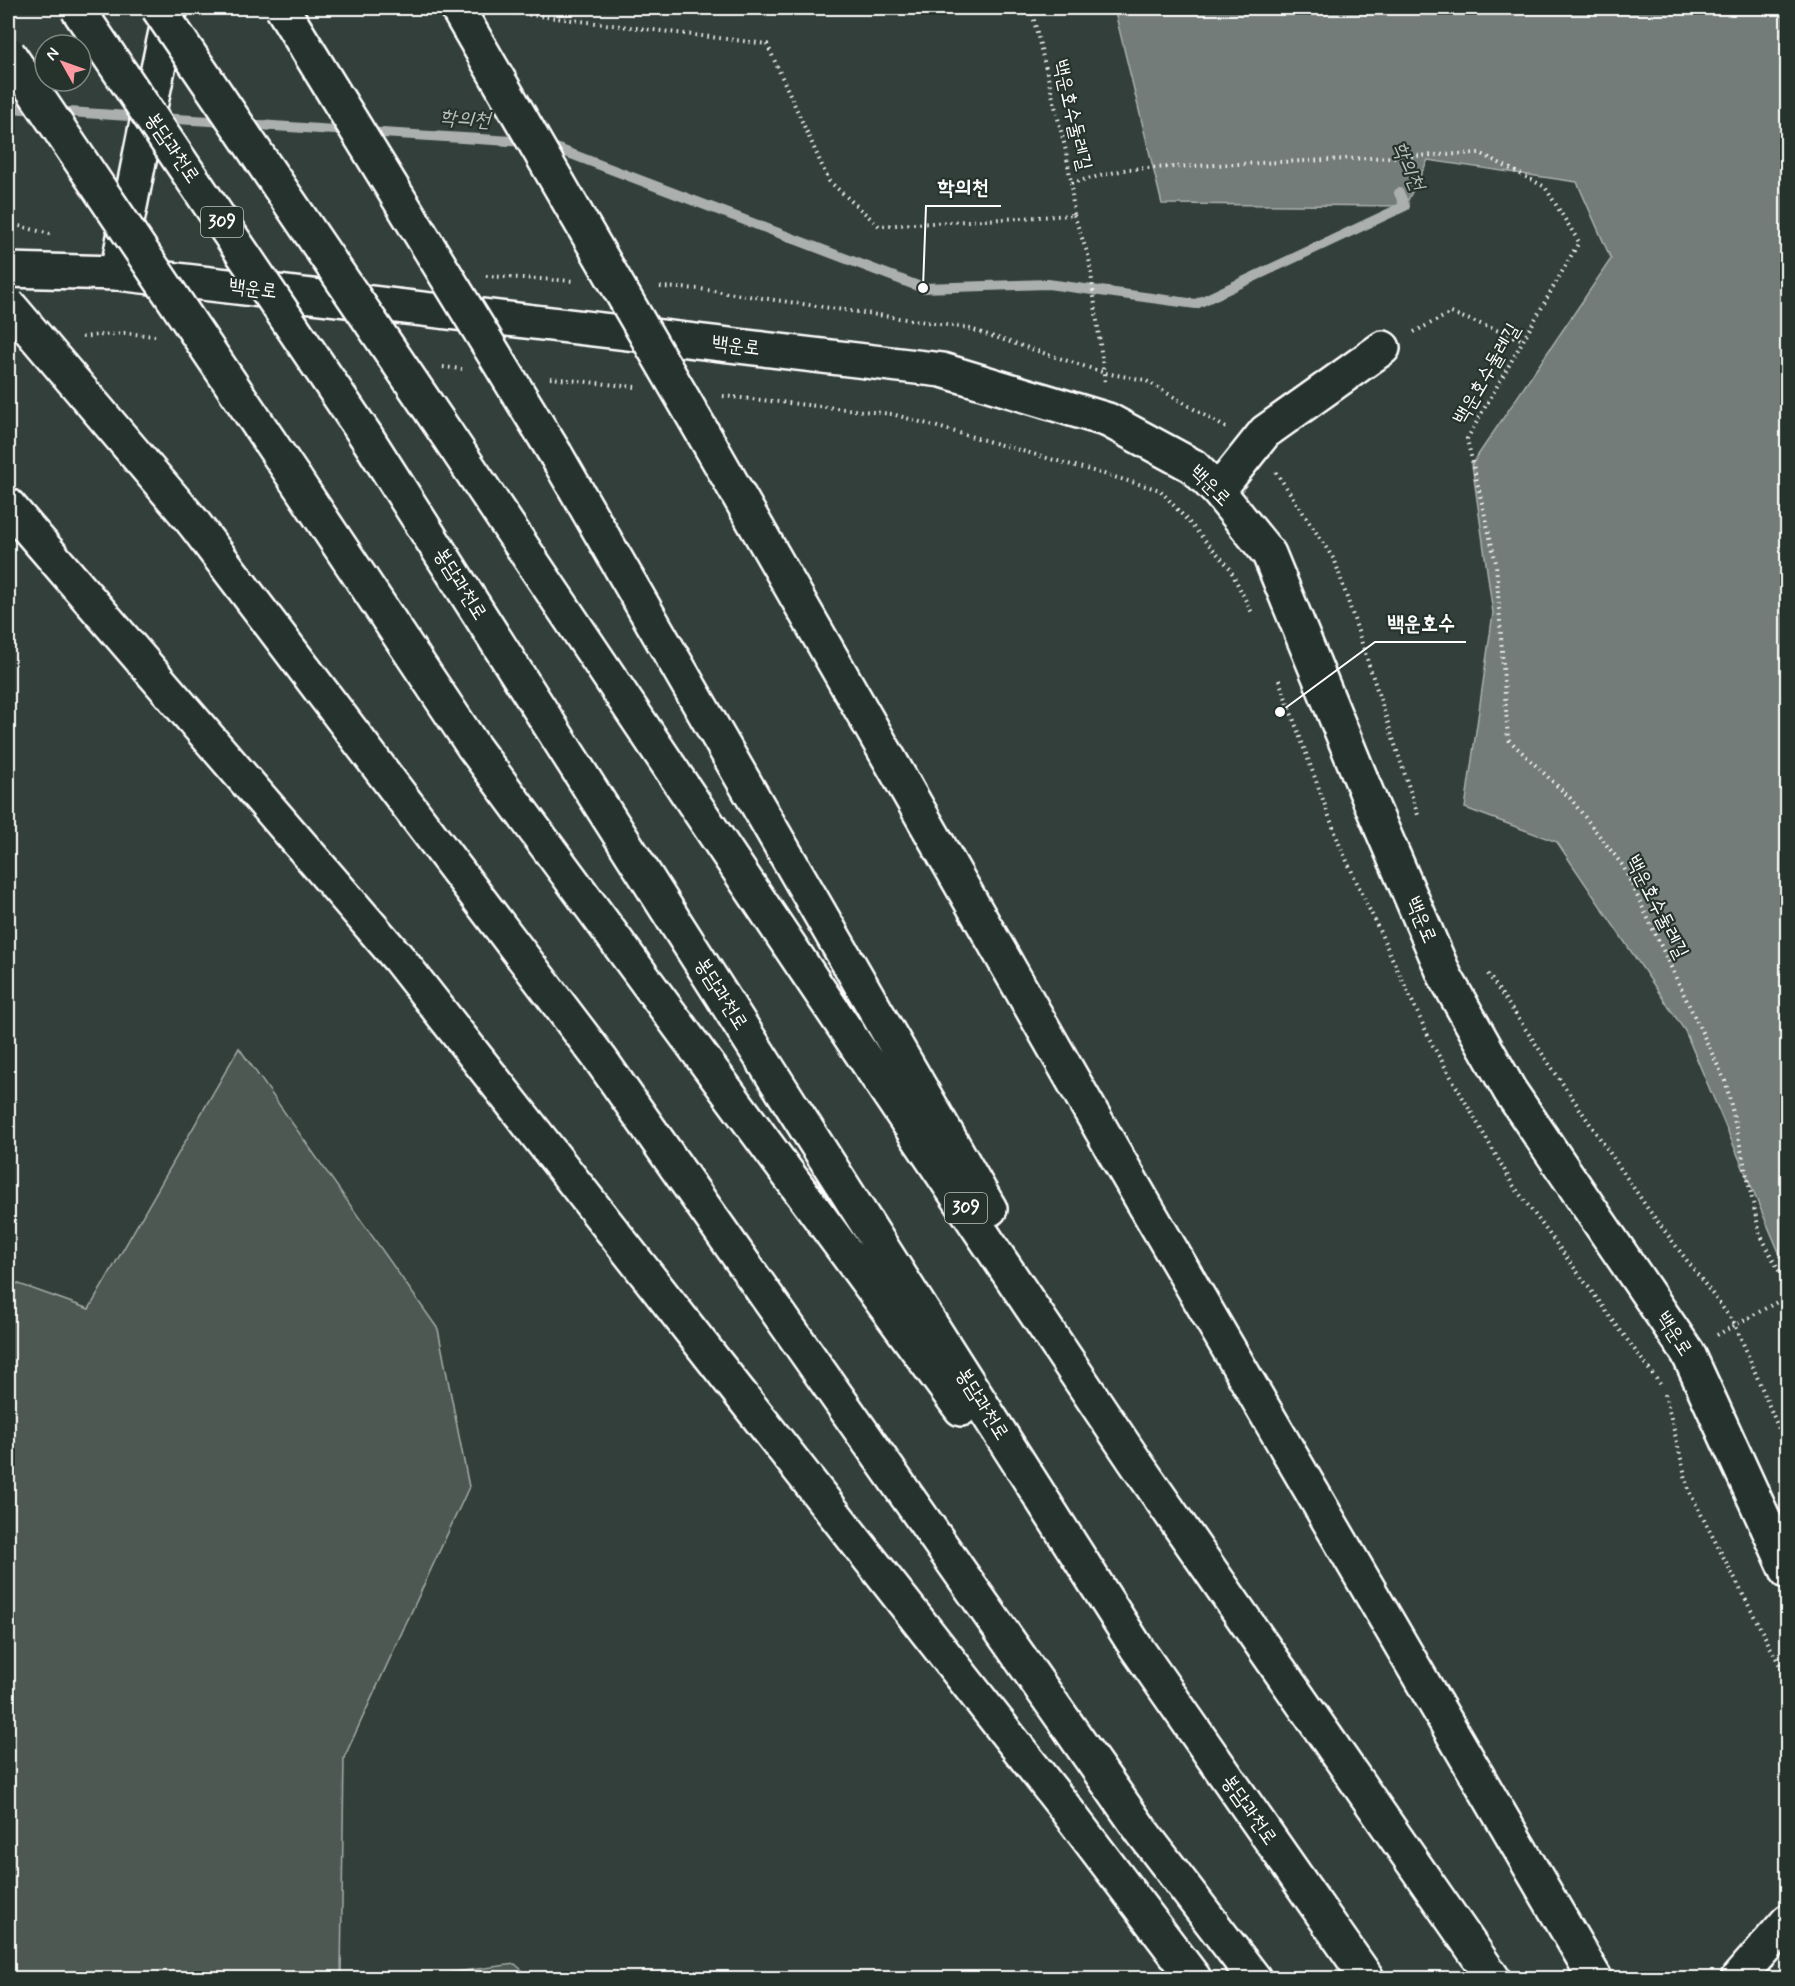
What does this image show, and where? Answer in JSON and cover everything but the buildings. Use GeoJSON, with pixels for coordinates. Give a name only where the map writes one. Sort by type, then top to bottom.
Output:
{"type":"FeatureCollection","features":[{"type":"Feature","properties":{"kind":"main road","name":"봉담과천로"},"geometry":{"type":"LineString","coordinates":[[77,8],[366,436],[1136,1647],[1367,1978]]}},
{"type":"Feature","properties":{"kind":"main road","name":"309"},"geometry":{"type":"LineString","coordinates":[[158,8],[446,433],[1136,1463],[1493,1978]]}},
{"type":"Feature","properties":{"kind":"main road"},"geometry":{"type":"LineString","coordinates":[[117,273],[171,8]]}},
{"type":"Feature","properties":{"kind":"main road"},"geometry":{"type":"LineString","coordinates":[[282,8],[556,455],[1136,1463]]}},
{"type":"Feature","properties":{"kind":"main road"},"geometry":{"type":"LineString","coordinates":[[458,8],[1113,1152],[1595,1978]]}},
{"type":"Feature","properties":{"kind":"main road"},"geometry":{"type":"LineString","coordinates":[[8,53],[472,746],[1136,1647]]}},
{"type":"Feature","properties":{"kind":"main road","name":"백운로"},"geometry":{"type":"LineString","coordinates":[[8,270],[117,273],[942,370],[1108,420],[1193,466],[1218,491],[1269,554],[1372,806],[1445,976],[1510,1091],[1688,1353],[1788,1572]]}},
{"type":"Feature","properties":{"kind":"main road"},"geometry":{"type":"LineString","coordinates":[[8,304],[193,522],[601,1060],[1143,1833],[1254,1978]]}},
{"type":"Feature","properties":{"kind":"main road"},"geometry":{"type":"LineString","coordinates":[[1218,491],[1265,432],[1383,348]]}},
{"type":"Feature","properties":{"kind":"main road"},"geometry":{"type":"LineString","coordinates":[[8,505],[399,959],[1062,1804],[1194,1978]]}},
{"type":"Feature","properties":{"kind":"main road"},"geometry":{"type":"LineString","coordinates":[[1738,1978],[1788,1921]]}},
{"type":"Feature","properties":{"kind":"path","name":"백운호수둘레길"},"geometry":{"type":"LineString","coordinates":[[1031,8],[1066,151],[1071,183],[1128,169],[1480,153],[1545,187],[1580,242],[1467,439],[1496,563],[1508,739],[1570,798],[1623,866],[1726,1083],[1761,1234],[1788,1288]]}},
{"type":"Feature","properties":{"kind":"path"},"geometry":{"type":"LineString","coordinates":[[495,10],[767,44],[829,181],[879,226],[1074,215]]}},
{"type":"Feature","properties":{"kind":"path"},"geometry":{"type":"LineString","coordinates":[[1071,183],[1074,215],[1089,258],[1105,373]]}},
{"type":"Feature","properties":{"kind":"path"},"geometry":{"type":"LineString","coordinates":[[1383,348],[1451,313],[1524,340]]}},
{"type":"Feature","properties":{"kind":"path"},"geometry":{"type":"LineString","coordinates":[[77,338],[124,333],[159,337]]}},
{"type":"Feature","properties":{"kind":"path"},"geometry":{"type":"LineString","coordinates":[[431,365],[467,369]]}},
{"type":"Feature","properties":{"kind":"path"},"geometry":{"type":"LineString","coordinates":[[550,378],[644,388]]}},
{"type":"Feature","properties":{"kind":"path"},"geometry":{"type":"LineString","coordinates":[[715,395],[892,414],[1160,490]]}},
{"type":"Feature","properties":{"kind":"path"},"geometry":{"type":"LineString","coordinates":[[1216,421],[1268,461],[1335,561],[1420,821]]}},
{"type":"Feature","properties":{"kind":"path"},"geometry":{"type":"LineString","coordinates":[[1486,972],[1648,1209],[1735,1324],[1788,1451]]}},
{"type":"Feature","properties":{"kind":"path"},"geometry":{"type":"LineString","coordinates":[[1688,1353],[1735,1324],[1788,1296]]}},
{"type":"Feature","properties":{"kind":"shaded area"},"geometry":{"type":"Polygon","coordinates":[[[239,1048],[438,1329],[469,1487],[344,1758],[341,1978],[8,1978],[8,1280],[89,1309],[239,1048]]]}},
{"type":"Feature","properties":{"kind":"shaded area"},"geometry":{"type":"Polygon","coordinates":[[[515,1964],[531,1978],[410,1978],[515,1964]]]}},
{"type":"Feature","properties":{"kind":"water"},"geometry":{"type":"Polygon","coordinates":[[[1114,8],[1787,8],[1787,1271],[1685,1031],[1557,842],[1465,808],[1493,613],[1472,464],[1611,259],[1577,182],[1428,160],[1405,206],[1162,204],[1114,8]]]}},
{"type":"Feature","properties":{"kind":"waterway","name":"학의천"},"geometry":{"type":"LineString","coordinates":[[8,108],[39,110]]}},
{"type":"Feature","properties":{"kind":"waterway","name":"학의천"},"geometry":{"type":"LineString","coordinates":[[54,111],[144,117]]}},
{"type":"Feature","properties":{"kind":"waterway","name":"학의천"},"geometry":{"type":"LineString","coordinates":[[159,118],[227,122]]}},
{"type":"Feature","properties":{"kind":"waterway","name":"학의천"},"geometry":{"type":"LineString","coordinates":[[243,124],[350,131]]}},
{"type":"Feature","properties":{"kind":"waterway","name":"학의천"},"geometry":{"type":"LineString","coordinates":[[366,132],[527,142]]}},
{"type":"Feature","properties":{"kind":"waterway","name":"학의천"},"geometry":{"type":"LineString","coordinates":[[545,144],[923,288],[1048,284],[1196,304],[1405,206],[1399,193]]}},
{"type":"Feature","properties":{"kind":"place","name":"학의천"},"geometry":{"type":"Point","coordinates":[923,288]}},
{"type":"Feature","properties":{"kind":"place","name":"백운호수"},"geometry":{"type":"Point","coordinates":[1280,712]}}]}
